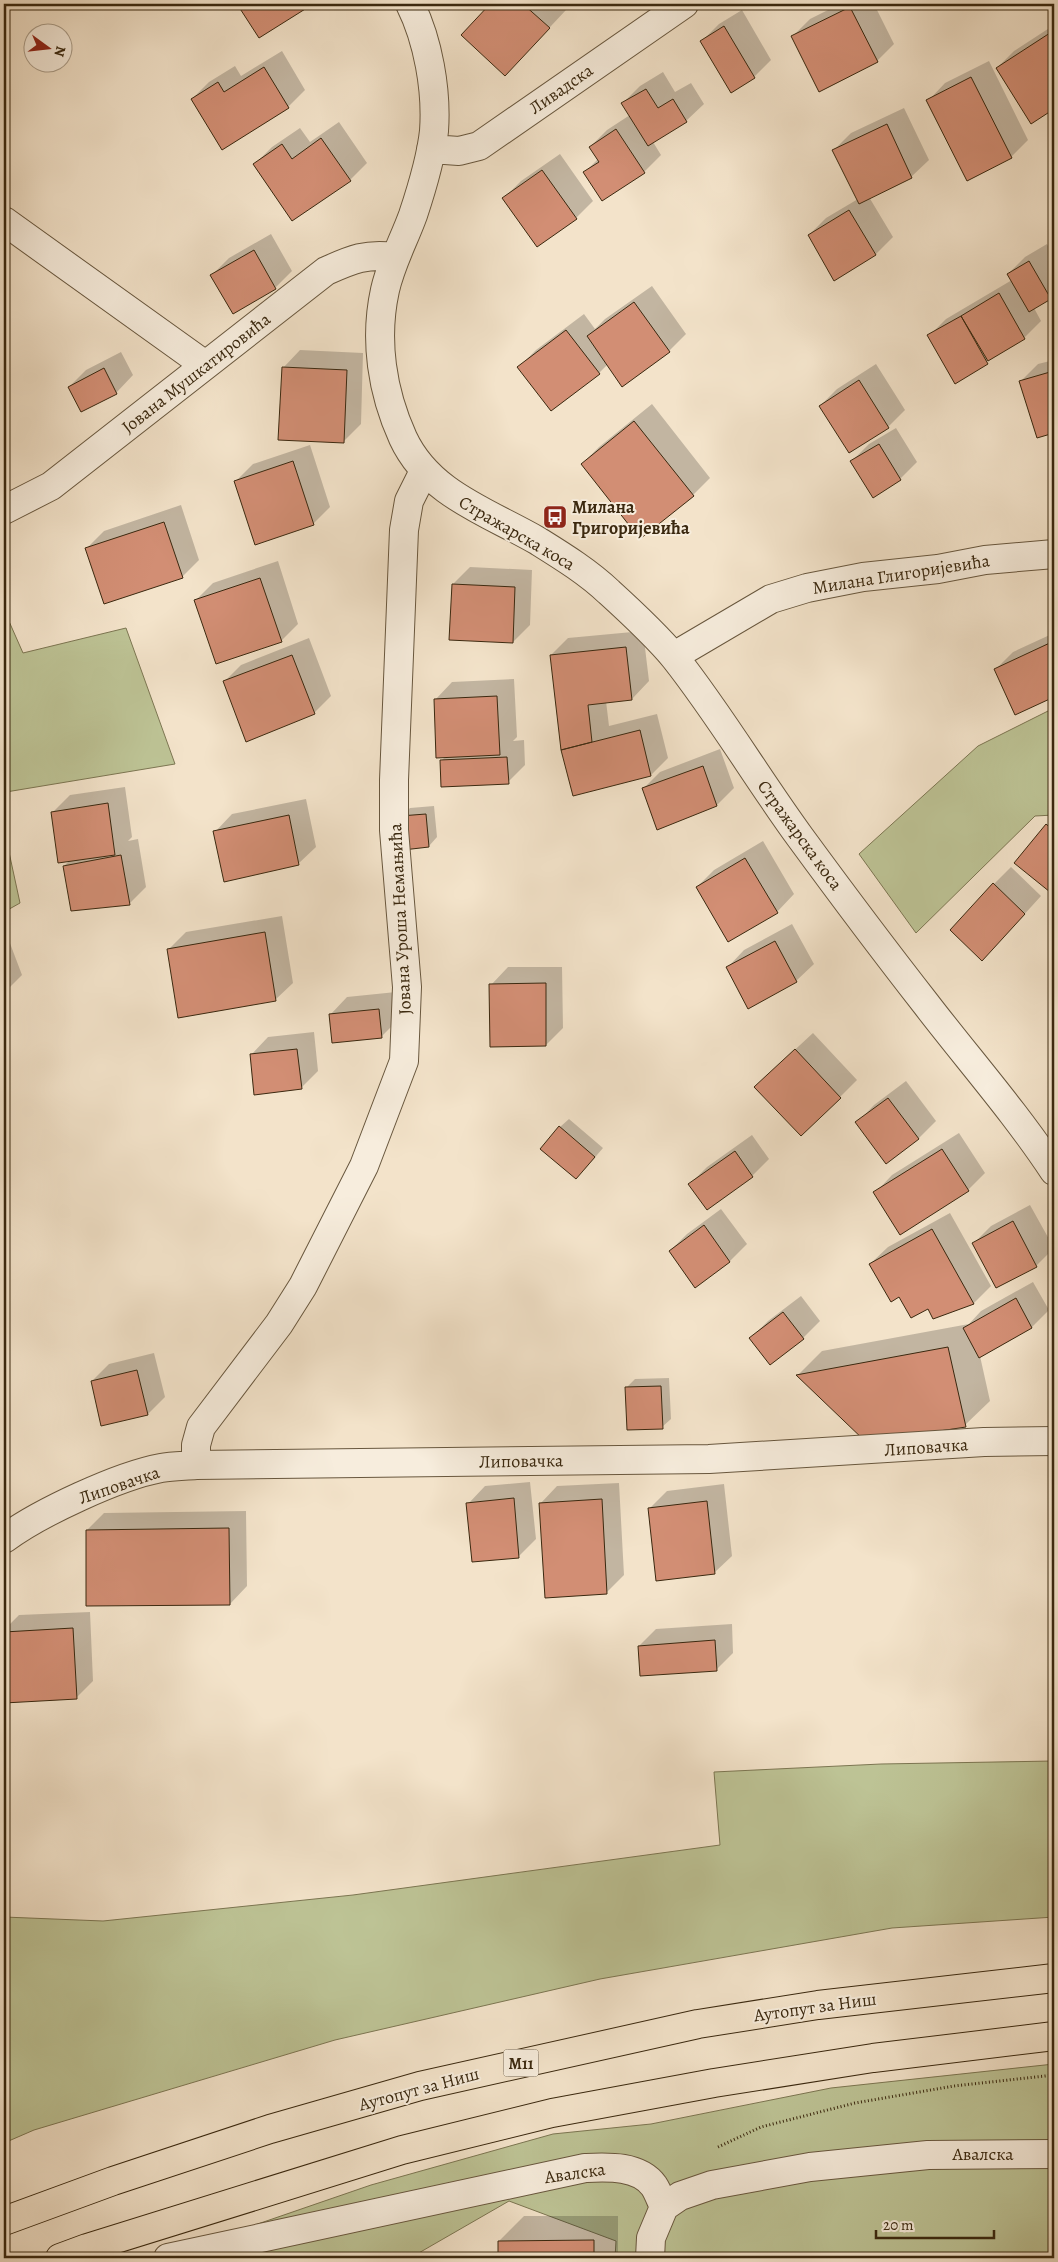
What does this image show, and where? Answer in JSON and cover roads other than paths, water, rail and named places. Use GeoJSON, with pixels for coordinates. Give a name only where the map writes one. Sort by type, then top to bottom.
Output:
{"type":"FeatureCollection","features":[{"type":"Feature","properties":{"kind":"highway","name":"Аутопут за Ниш"},"geometry":{"type":"LineString","coordinates":[[4,2221],[113,2180],[270,2129],[420,2086],[698,2024],[818,2005],[1054,1978]]}},
{"type":"Feature","properties":{"kind":"highway"},"geometry":{"type":"LineString","coordinates":[[60,2258],[344,2167],[552,2113],[714,2083],[873,2058],[1054,2036]]}},
{"type":"Feature","properties":{"kind":"street","name":"Стражарска коса"},"geometry":{"type":"LineString","coordinates":[[410,4],[420,29],[432,85],[434,129],[431,149],[411,220],[394,257],[384,291],[380,334],[386,394],[406,444],[424,471],[456,498],[537,541],[569,561],[607,589],[674,656],[798,835],[926,1004],[1019,1119],[1054,1171]]}},
{"type":"Feature","properties":{"kind":"street","name":"Ливадска"},"geometry":{"type":"LineString","coordinates":[[431,149],[458,151],[480,146],[684,4]]}},
{"type":"Feature","properties":{"kind":"street"},"geometry":{"type":"LineString","coordinates":[[4,221],[205,365]]}},
{"type":"Feature","properties":{"kind":"street","name":"Јована Мушкатировића"},"geometry":{"type":"LineString","coordinates":[[4,510],[51,486],[326,271],[355,259],[375,254],[394,257]]}},
{"type":"Feature","properties":{"kind":"street","name":"Јована Уроша Немањића"},"geometry":{"type":"LineString","coordinates":[[196,1465],[196,1445],[201,1427],[279,1324],[323,1248],[364,1166],[404,1061],[407,987],[394,830],[394,780],[404,530],[409,501],[424,471]]}},
{"type":"Feature","properties":{"kind":"street","name":"Милана Глигоријевића"},"geometry":{"type":"LineString","coordinates":[[674,656],[772,599],[807,588],[862,577],[938,569],[985,560],[1054,554]]}},
{"type":"Feature","properties":{"kind":"street","name":"Липовачка"},"geometry":{"type":"LineString","coordinates":[[4,1539],[51,1510],[124,1479],[160,1468],[196,1465],[709,1459],[984,1442],[1054,1441]]}},
{"type":"Feature","properties":{"kind":"street","name":"Авалска"},"geometry":{"type":"LineString","coordinates":[[168,2258],[304,2227],[585,2168],[626,2169],[639,2174],[653,2185],[664,2207],[680,2196],[712,2185],[810,2167],[928,2155],[1054,2154]]}},
{"type":"Feature","properties":{"kind":"street"},"geometry":{"type":"LineString","coordinates":[[650,2258],[651,2238],[664,2207]]}},
{"type":"Feature","properties":{"kind":"place","name":"Милана Григоријевића"},"geometry":{"type":"Point","coordinates":[555,517]}}]}
